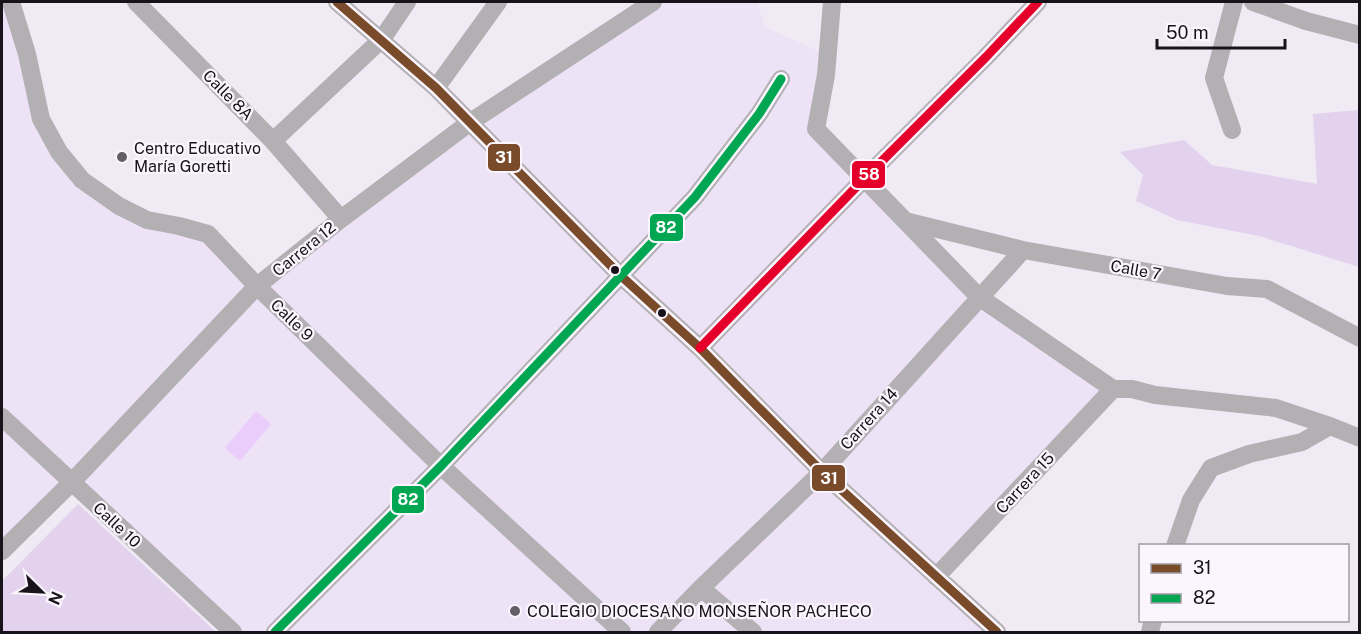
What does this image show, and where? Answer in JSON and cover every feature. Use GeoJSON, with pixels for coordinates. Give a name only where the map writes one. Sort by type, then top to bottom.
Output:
{"type":"FeatureCollection","features":[{"type":"Feature","properties":{"kind":"street","name":"Calle 9"},"geometry":{"type":"LineString","coordinates":[[11,2],[27,54],[41,119],[59,152],[82,180],[119,206],[147,220],[208,234],[257,286],[441,466],[622,633]]}},
{"type":"Feature","properties":{"kind":"street","name":"Calle 8A"},"geometry":{"type":"LineString","coordinates":[[136,2],[273,141],[341,219]]}},
{"type":"Feature","properties":{"kind":"street"},"geometry":{"type":"LineString","coordinates":[[337,2],[436,88],[620,275],[700,348],[822,472],[997,633]]}},
{"type":"Feature","properties":{"kind":"street"},"geometry":{"type":"LineString","coordinates":[[273,141],[382,39],[407,2]]}},
{"type":"Feature","properties":{"kind":"street"},"geometry":{"type":"LineString","coordinates":[[436,88],[498,2]]}},
{"type":"Feature","properties":{"kind":"street","name":"Carrera 12"},"geometry":{"type":"LineString","coordinates":[[2,551],[71,483],[257,286],[341,219],[469,123],[653,2]]}},
{"type":"Feature","properties":{"kind":"street"},"geometry":{"type":"LineString","coordinates":[[832,2],[826,75],[816,129],[981,295],[1113,389],[1132,389],[1155,395],[1276,408],[1359,438]]}},
{"type":"Feature","properties":{"kind":"street"},"geometry":{"type":"LineString","coordinates":[[700,348],[1038,2]]}},
{"type":"Feature","properties":{"kind":"street"},"geometry":{"type":"LineString","coordinates":[[1232,130],[1214,78],[1234,2]]}},
{"type":"Feature","properties":{"kind":"street"},"geometry":{"type":"LineString","coordinates":[[1253,2],[1306,21],[1359,34]]}},
{"type":"Feature","properties":{"kind":"street"},"geometry":{"type":"LineString","coordinates":[[275,633],[441,466],[695,197],[759,114],[781,79]]}},
{"type":"Feature","properties":{"kind":"street","name":"Calle 7"},"geometry":{"type":"LineString","coordinates":[[905,221],[1023,250],[1227,286],[1267,289],[1359,338]]}},
{"type":"Feature","properties":{"kind":"street","name":"Carrera 14"},"geometry":{"type":"LineString","coordinates":[[658,633],[701,588],[822,472],[1023,250]]}},
{"type":"Feature","properties":{"kind":"street","name":"Carrera 15"},"geometry":{"type":"LineString","coordinates":[[936,577],[1113,389]]}},
{"type":"Feature","properties":{"kind":"street","name":"Calle 10"},"geometry":{"type":"LineString","coordinates":[[2,417],[233,633]]}},
{"type":"Feature","properties":{"kind":"street"},"geometry":{"type":"LineString","coordinates":[[1175,544],[1191,500],[1211,468],[1249,454],[1302,442],[1330,426]]}},
{"type":"Feature","properties":{"kind":"street"},"geometry":{"type":"LineString","coordinates":[[701,588],[753,633]]}},
{"type":"Feature","properties":{"kind":"shaded area"},"geometry":{"type":"Polygon","coordinates":[[[2,2],[7,2],[56,152],[73,173],[155,217],[192,221],[252,287],[647,2],[757,2],[765,27],[822,53],[811,131],[985,298],[1103,393],[937,571],[997,632],[224,632],[63,485],[2,550],[2,2]]]}},
{"type":"Feature","properties":{"kind":"shaded area"},"geometry":{"type":"Polygon","coordinates":[[[1359,110],[1359,267],[1259,236],[1177,220],[1136,201],[1143,175],[1120,152],[1184,140],[1212,165],[1317,184],[1313,114],[1359,110]]]}},
{"type":"Feature","properties":{"kind":"shaded area"},"geometry":{"type":"Polygon","coordinates":[[[256,411],[271,424],[240,461],[225,448],[256,411]]]}},
{"type":"Feature","properties":{"kind":"shaded area"},"geometry":{"type":"Polygon","coordinates":[[[78,504],[216,632],[2,632],[2,581],[78,504]]]}},
{"type":"Feature","properties":{"kind":"transit line","name":"31"},"geometry":{"type":"LineString","coordinates":[[337,2],[436,88],[620,275],[700,348],[822,472],[997,632]]}},
{"type":"Feature","properties":{"kind":"transit line","name":"58"},"geometry":{"type":"LineString","coordinates":[[700,348],[1038,2]]}},
{"type":"Feature","properties":{"kind":"transit line","name":"82"},"geometry":{"type":"LineString","coordinates":[[275,632],[441,466],[695,197],[759,114],[781,79]]}},
{"type":"Feature","properties":{"kind":"place","name":"Centro Educativo María Goretti"},"geometry":{"type":"Point","coordinates":[122,157]}},
{"type":"Feature","properties":{"kind":"place","name":"COLEGIO DIOCESANO MONSEÑOR PACHECO"},"geometry":{"type":"Point","coordinates":[515,611]}}]}
